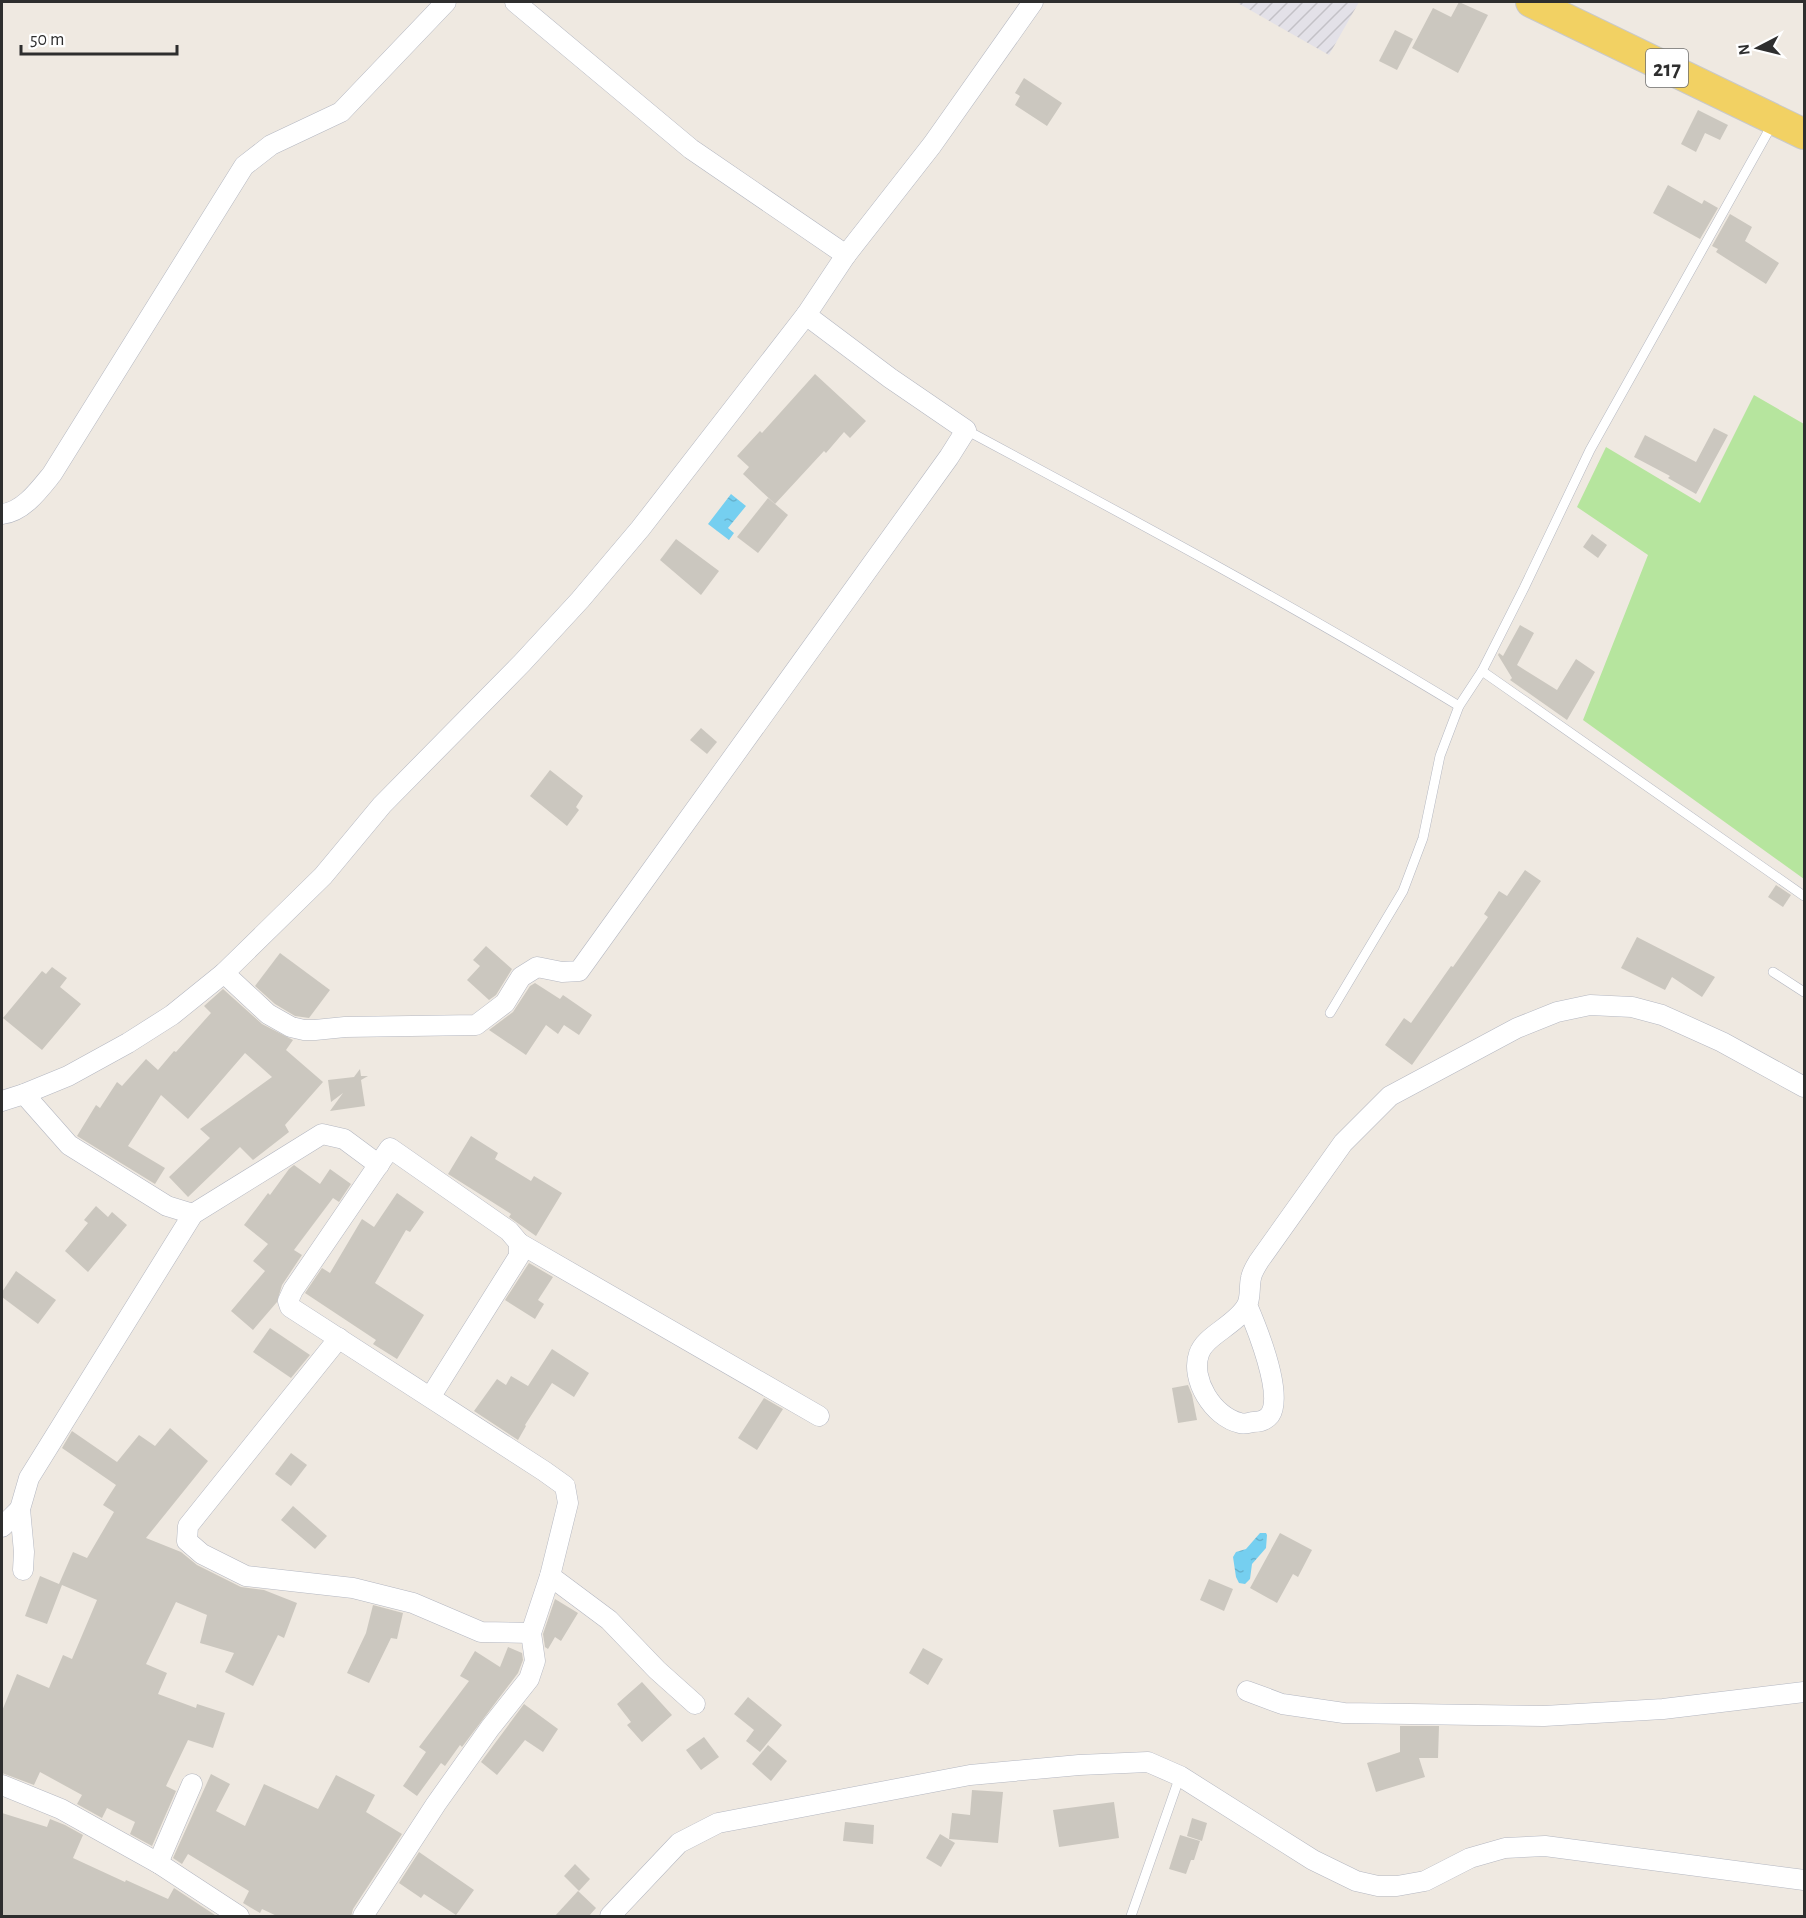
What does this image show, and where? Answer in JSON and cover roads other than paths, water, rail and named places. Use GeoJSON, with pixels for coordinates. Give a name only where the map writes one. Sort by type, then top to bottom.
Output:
{"type":"FeatureCollection","features":[{"type":"Feature","properties":{"kind":"main road","name":"217"},"geometry":{"type":"LineString","coordinates":[[1531,2],[1804,134]]}},
{"type":"Feature","properties":{"kind":"street"},"geometry":{"type":"LineString","coordinates":[[2,514],[30,500],[52,474],[244,166],[271,145],[341,111],[446,2]]}},
{"type":"Feature","properties":{"kind":"street"},"geometry":{"type":"LineString","coordinates":[[514,2],[691,149],[846,255]]}},
{"type":"Feature","properties":{"kind":"street"},"geometry":{"type":"LineString","coordinates":[[2,1101],[68,1076],[128,1043],[172,1015],[224,973],[323,876],[382,805],[522,663],[580,600],[640,529],[806,315],[846,255],[932,145],[1033,2]]}},
{"type":"Feature","properties":{"kind":"street"},"geometry":{"type":"LineString","coordinates":[[224,973],[268,1014],[291,1027],[315,1030],[345,1027],[476,1025],[505,1003],[521,977],[537,967],[562,972],[579,971],[949,457],[966,430],[890,378],[806,315]]}},
{"type":"Feature","properties":{"kind":"street"},"geometry":{"type":"LineString","coordinates":[[1247,1305],[1232,1322],[1203,1346],[1198,1355],[1197,1373],[1201,1387],[1221,1413],[1240,1423],[1260,1422],[1270,1415],[1273,1403],[1266,1354],[1247,1305],[1251,1276],[1259,1261],[1342,1143],[1390,1096],[1517,1028],[1557,1012],[1590,1005],[1632,1008],[1662,1015],[1722,1042],[1804,1087]]}},
{"type":"Feature","properties":{"kind":"street"},"geometry":{"type":"LineString","coordinates":[[24,1094],[69,1144],[167,1206],[193,1214]]}},
{"type":"Feature","properties":{"kind":"street"},"geometry":{"type":"LineString","coordinates":[[23,1570],[24,1552],[20,1509],[29,1478],[193,1214],[322,1134],[344,1138],[379,1165]]}},
{"type":"Feature","properties":{"kind":"street"},"geometry":{"type":"LineString","coordinates":[[363,1917],[436,1804],[490,1728],[529,1679],[535,1661],[531,1633],[550,1576],[568,1503],[565,1486],[431,1396],[290,1307],[288,1300],[293,1290],[390,1148],[509,1232],[519,1243],[819,1416]]}},
{"type":"Feature","properties":{"kind":"street"},"geometry":{"type":"LineString","coordinates":[[431,1396],[519,1256],[519,1243]]}},
{"type":"Feature","properties":{"kind":"street"},"geometry":{"type":"LineString","coordinates":[[339,1338],[188,1526],[187,1542],[202,1554],[246,1576],[352,1588],[413,1603],[481,1632],[531,1633]]}},
{"type":"Feature","properties":{"kind":"street"},"geometry":{"type":"LineString","coordinates":[[2,1527],[20,1509]]}},
{"type":"Feature","properties":{"kind":"street"},"geometry":{"type":"LineString","coordinates":[[550,1576],[609,1620],[657,1671],[695,1704]]}},
{"type":"Feature","properties":{"kind":"street"},"geometry":{"type":"LineString","coordinates":[[1247,1691],[1282,1704],[1344,1713],[1544,1716],[1662,1709],[1804,1692]]}},
{"type":"Feature","properties":{"kind":"street"},"geometry":{"type":"LineString","coordinates":[[610,1917],[679,1843],[718,1823],[970,1775],[1079,1765],[1148,1762],[1180,1776],[1313,1860],[1356,1881],[1378,1886],[1397,1886],[1425,1881],[1470,1858],[1505,1848],[1545,1846],[1804,1880]]}},
{"type":"Feature","properties":{"kind":"street"},"geometry":{"type":"LineString","coordinates":[[158,1863],[192,1784]]}},
{"type":"Feature","properties":{"kind":"street"},"geometry":{"type":"LineString","coordinates":[[2,1785],[61,1809],[158,1863],[239,1917]]}},
{"type":"Feature","properties":{"kind":"lane"},"geometry":{"type":"LineString","coordinates":[[1330,1013],[1403,891],[1423,837],[1440,756],[1459,706],[1482,671],[1590,450],[1774,121]]}},
{"type":"Feature","properties":{"kind":"lane"},"geometry":{"type":"LineString","coordinates":[[966,430],[1094,498],[1395,667],[1459,706]]}},
{"type":"Feature","properties":{"kind":"lane"},"geometry":{"type":"LineString","coordinates":[[1482,671],[1804,896]]}},
{"type":"Feature","properties":{"kind":"lane"},"geometry":{"type":"LineString","coordinates":[[1773,972],[1804,992]]}},
{"type":"Feature","properties":{"kind":"lane"},"geometry":{"type":"LineString","coordinates":[[1131,1917],[1180,1776]]}},
{"type":"Feature","properties":{"kind":"water"},"geometry":{"type":"Polygon","coordinates":[[[731,494],[746,506],[728,528],[734,533],[729,540],[708,524],[731,494]]]}},
{"type":"Feature","properties":{"kind":"water"},"geometry":{"type":"Polygon","coordinates":[[[1260,1533],[1267,1535],[1266,1548],[1252,1564],[1250,1579],[1245,1584],[1239,1583],[1233,1557],[1236,1552],[1246,1549],[1260,1533]]]}}]}
